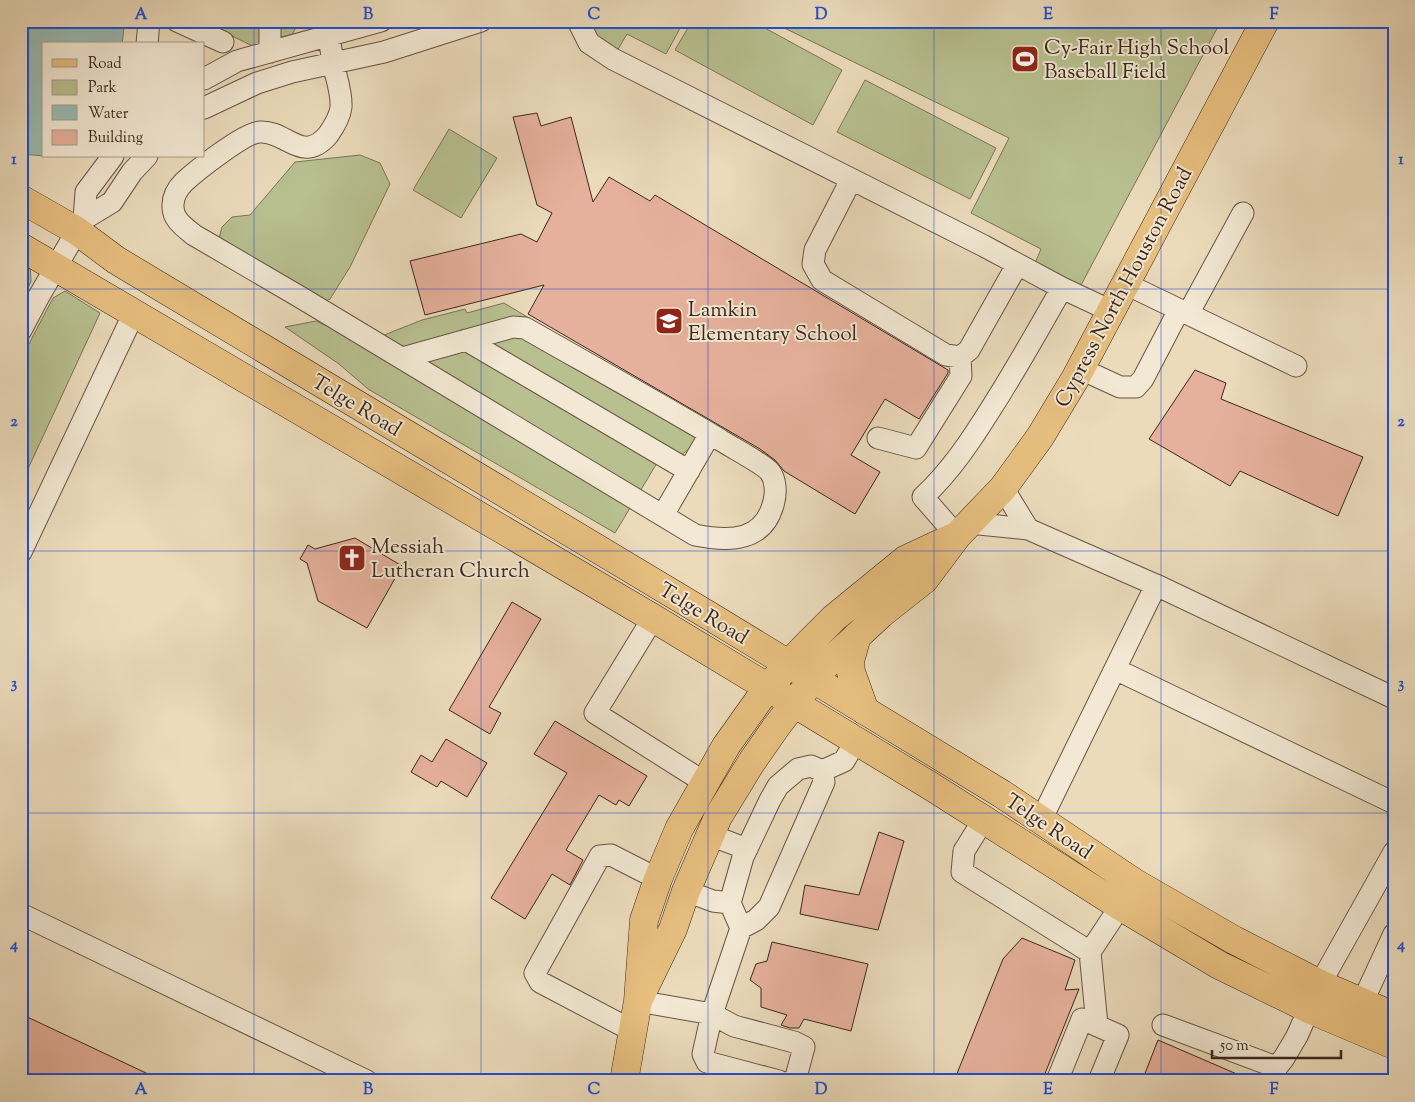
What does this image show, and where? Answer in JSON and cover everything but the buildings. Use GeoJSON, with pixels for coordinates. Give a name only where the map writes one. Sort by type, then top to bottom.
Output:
{"type":"FeatureCollection","features":[{"type":"Feature","properties":{"kind":"main road","name":"Cypress North Houston Road"},"geometry":{"type":"LineString","coordinates":[[638,1001],[673,930],[686,892],[718,817],[751,763],[813,679],[857,636],[924,580],[963,529],[1003,488],[1040,437],[1081,369],[1264,21]]}},
{"type":"Feature","properties":{"kind":"main road","name":"Telge Road"},"geometry":{"type":"LineString","coordinates":[[21,199],[80,225],[116,260],[1002,794],[1136,883],[1234,940],[1320,984],[1394,1016]]}},
{"type":"Feature","properties":{"kind":"main road","name":"Telge Road"},"geometry":{"type":"LineString","coordinates":[[21,247],[653,618],[984,819],[1120,906],[1219,965],[1309,1009],[1394,1045]]}},
{"type":"Feature","properties":{"kind":"main road"},"geometry":{"type":"LineString","coordinates":[[295,409],[313,379]]}},
{"type":"Feature","properties":{"kind":"main road","name":"Cypress North Houston Road"},"geometry":{"type":"LineString","coordinates":[[624,1081],[638,1001],[644,920],[679,829],[726,746],[768,687],[834,618],[905,560],[963,529]]}},
{"type":"Feature","properties":{"kind":"main road"},"geometry":{"type":"LineString","coordinates":[[857,636],[850,661],[850,672],[866,712]]}},
{"type":"Feature","properties":{"kind":"lane"},"geometry":{"type":"LineString","coordinates":[[147,42],[149,21]]}},
{"type":"Feature","properties":{"kind":"lane"},"geometry":{"type":"LineString","coordinates":[[177,21],[223,42]]}},
{"type":"Feature","properties":{"kind":"lane"},"geometry":{"type":"LineString","coordinates":[[270,52],[271,21]]}},
{"type":"Feature","properties":{"kind":"lane"},"geometry":{"type":"LineString","coordinates":[[205,78],[238,61],[270,52],[328,28],[381,21]]}},
{"type":"Feature","properties":{"kind":"lane"},"geometry":{"type":"LineString","coordinates":[[205,107],[257,83],[292,72],[384,52],[481,21]]}},
{"type":"Feature","properties":{"kind":"lane"},"geometry":{"type":"LineString","coordinates":[[578,21],[589,43],[612,59],[1111,312]]}},
{"type":"Feature","properties":{"kind":"lane"},"geometry":{"type":"LineString","coordinates":[[328,28],[341,109],[336,122],[328,134],[310,147],[289,143],[272,133],[258,131],[246,136],[184,182],[175,194],[173,206],[175,217],[194,235],[695,535],[712,538],[738,538],[753,534],[772,513],[777,492],[770,472],[710,434],[525,328],[513,327],[402,358]]}},
{"type":"Feature","properties":{"kind":"lane"},"geometry":{"type":"LineString","coordinates":[[21,330],[80,225],[86,192],[112,158]]}},
{"type":"Feature","properties":{"kind":"lane"},"geometry":{"type":"LineString","coordinates":[[80,225],[112,202],[132,172],[145,158]]}},
{"type":"Feature","properties":{"kind":"lane"},"geometry":{"type":"LineString","coordinates":[[851,180],[815,250],[813,264],[822,280],[946,355],[960,357],[969,350],[1017,264]]}},
{"type":"Feature","properties":{"kind":"lane"},"geometry":{"type":"LineString","coordinates":[[1081,369],[1120,386],[1136,387],[1143,379],[1243,214]]}},
{"type":"Feature","properties":{"kind":"lane"},"geometry":{"type":"LineString","coordinates":[[1126,284],[1296,366]]}},
{"type":"Feature","properties":{"kind":"lane"},"geometry":{"type":"LineString","coordinates":[[1062,288],[1020,363],[976,432],[942,480],[923,497],[963,529],[1028,529],[1156,585],[1394,698]]}},
{"type":"Feature","properties":{"kind":"lane"},"geometry":{"type":"LineString","coordinates":[[21,552],[134,312]]}},
{"type":"Feature","properties":{"kind":"lane"},"geometry":{"type":"LineString","coordinates":[[466,340],[689,471]]}},
{"type":"Feature","properties":{"kind":"lane"},"geometry":{"type":"LineString","coordinates":[[878,438],[916,448],[960,376],[960,357]]}},
{"type":"Feature","properties":{"kind":"lane"},"geometry":{"type":"LineString","coordinates":[[663,515],[710,434]]}},
{"type":"Feature","properties":{"kind":"lane"},"geometry":{"type":"LineString","coordinates":[[1003,488],[1028,529]]}},
{"type":"Feature","properties":{"kind":"lane"},"geometry":{"type":"LineString","coordinates":[[1041,820],[1156,585]]}},
{"type":"Feature","properties":{"kind":"lane"},"geometry":{"type":"LineString","coordinates":[[653,618],[595,713],[704,782]]}},
{"type":"Feature","properties":{"kind":"lane"},"geometry":{"type":"LineString","coordinates":[[1115,669],[1394,803]]}},
{"type":"Feature","properties":{"kind":"lane"},"geometry":{"type":"LineString","coordinates":[[779,1081],[707,1062],[703,1054],[712,1014],[741,928],[730,903],[743,857],[778,786],[798,769],[811,766],[822,771],[844,761],[856,741]]}},
{"type":"Feature","properties":{"kind":"lane"},"geometry":{"type":"LineString","coordinates":[[741,928],[756,920],[769,907],[824,782],[822,771]]}},
{"type":"Feature","properties":{"kind":"lane"},"geometry":{"type":"LineString","coordinates":[[984,819],[964,850],[962,872],[1090,952]]}},
{"type":"Feature","properties":{"kind":"lane"},"geometry":{"type":"LineString","coordinates":[[710,835],[747,849]]}},
{"type":"Feature","properties":{"kind":"lane"},"geometry":{"type":"LineString","coordinates":[[1163,1025],[1271,1074],[1297,1036],[1320,984],[1394,852]]}},
{"type":"Feature","properties":{"kind":"lane"},"geometry":{"type":"LineString","coordinates":[[633,1031],[540,982],[535,973],[600,856],[611,855],[658,880]]}},
{"type":"Feature","properties":{"kind":"lane"},"geometry":{"type":"LineString","coordinates":[[1097,1025],[1090,952],[1136,883]]}},
{"type":"Feature","properties":{"kind":"lane"},"geometry":{"type":"LineString","coordinates":[[686,892],[713,901],[730,903]]}},
{"type":"Feature","properties":{"kind":"lane"},"geometry":{"type":"LineString","coordinates":[[21,914],[367,1081]]}},
{"type":"Feature","properties":{"kind":"lane"},"geometry":{"type":"LineString","coordinates":[[1362,1003],[1394,934]]}},
{"type":"Feature","properties":{"kind":"lane"},"geometry":{"type":"LineString","coordinates":[[638,1001],[712,1014],[734,1026],[794,1042],[804,1047],[796,1077],[792,1081]]}},
{"type":"Feature","properties":{"kind":"lane"},"geometry":{"type":"LineString","coordinates":[[1057,1081],[1082,1019],[1118,1035],[1099,1081]]}},
{"type":"Feature","properties":{"kind":"green space"},"geometry":{"type":"Polygon","coordinates":[[[201,21],[299,21],[292,35],[261,50],[201,21]]]}},
{"type":"Feature","properties":{"kind":"green space"},"geometry":{"type":"Polygon","coordinates":[[[555,21],[684,21],[666,54],[627,34],[617,51],[555,21]]]}},
{"type":"Feature","properties":{"kind":"green space"},"geometry":{"type":"Polygon","coordinates":[[[692,21],[752,21],[842,70],[813,125],[675,50],[692,21]]]}},
{"type":"Feature","properties":{"kind":"green space"},"geometry":{"type":"Polygon","coordinates":[[[770,21],[1221,21],[1080,287],[1035,263],[1041,249],[971,213],[1009,138],[770,21]]]}},
{"type":"Feature","properties":{"kind":"green space"},"geometry":{"type":"Polygon","coordinates":[[[865,80],[996,148],[970,199],[837,132],[865,80]]]}},
{"type":"Feature","properties":{"kind":"green space"},"geometry":{"type":"Polygon","coordinates":[[[449,129],[497,158],[461,218],[413,190],[449,129]]]}},
{"type":"Feature","properties":{"kind":"green space"},"geometry":{"type":"Polygon","coordinates":[[[360,155],[380,163],[390,184],[350,267],[330,299],[310,308],[217,246],[222,227],[232,217],[250,215],[295,162],[360,155]]]}},
{"type":"Feature","properties":{"kind":"green space"},"geometry":{"type":"Polygon","coordinates":[[[21,258],[30,263],[31,281],[21,305],[21,258]]]}},
{"type":"Feature","properties":{"kind":"green space"},"geometry":{"type":"Polygon","coordinates":[[[65,291],[100,313],[21,484],[21,359],[53,298],[65,291]]]}},
{"type":"Feature","properties":{"kind":"green space"},"geometry":{"type":"Polygon","coordinates":[[[504,303],[708,426],[698,441],[678,458],[660,458],[615,533],[368,389],[339,364],[285,327],[316,321],[364,343],[422,320],[465,309],[467,313],[504,303]]]}},
{"type":"Feature","properties":{"kind":"water"},"geometry":{"type":"Polygon","coordinates":[[[21,21],[125,21],[122,42],[42,42],[42,156],[21,154],[21,21]]]}},
{"type":"Feature","properties":{"kind":"place","name":"Cy-Fair High School Baseball Field"},"geometry":{"type":"Point","coordinates":[1025,59]}},
{"type":"Feature","properties":{"kind":"place","name":"Lamkin Elementary School"},"geometry":{"type":"Point","coordinates":[669,321]}},
{"type":"Feature","properties":{"kind":"place","name":"Messiah Lutheran Church"},"geometry":{"type":"Point","coordinates":[352,558]}}]}
